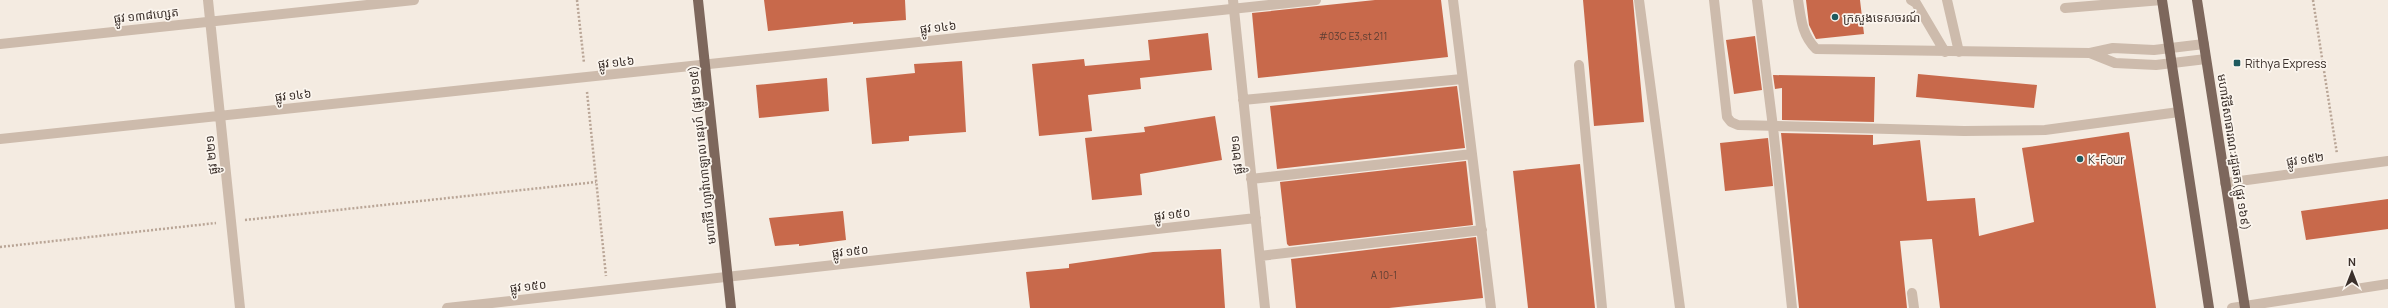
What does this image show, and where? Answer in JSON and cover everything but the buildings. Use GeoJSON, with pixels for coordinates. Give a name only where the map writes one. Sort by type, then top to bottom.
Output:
{"type":"FeatureCollection","features":[{"type":"Feature","properties":{"kind":"main road","name":"មហាវិថី ហ្សាវ៉ាហាឡាល នេរុហ៍ (ផ្លូវ ២១៥)"},"geometry":{"type":"LineString","coordinates":[[698,0],[731,308]]}},
{"type":"Feature","properties":{"kind":"main road"},"geometry":{"type":"LineString","coordinates":[[2162,0],[2209,308]]}},
{"type":"Feature","properties":{"kind":"main road","name":"មហាវិថីសាធារណៈរដ្ឋឆេក(ផ្លូវ ១៦៩)"},"geometry":{"type":"LineString","coordinates":[[2197,0],[2245,307]]}},
{"type":"Feature","properties":{"kind":"street","name":"ផ្លូវ ២២១"},"geometry":{"type":"LineString","coordinates":[[208,0],[240,308]]}},
{"type":"Feature","properties":{"kind":"street","name":"ផ្លូវ ១៣៨ហ្សេត"},"geometry":{"type":"LineString","coordinates":[[0,44],[414,0]]}},
{"type":"Feature","properties":{"kind":"street","name":"ផ្លូវ ១៤៦"},"geometry":{"type":"LineString","coordinates":[[0,139],[705,65],[1233,5],[1316,0]]}},
{"type":"Feature","properties":{"kind":"street"},"geometry":{"type":"LineString","coordinates":[[1453,0],[1491,308]]}},
{"type":"Feature","properties":{"kind":"street"},"geometry":{"type":"LineString","coordinates":[[1639,0],[1680,308]]}},
{"type":"Feature","properties":{"kind":"street"},"geometry":{"type":"LineString","coordinates":[[1714,0],[1727,117],[1731,122],[1738,125],[1964,131],[2044,130],[2179,112]]}},
{"type":"Feature","properties":{"kind":"street"},"geometry":{"type":"LineString","coordinates":[[1757,0],[1774,127],[1792,308]]}},
{"type":"Feature","properties":{"kind":"street"},"geometry":{"type":"LineString","coordinates":[[1798,0],[1802,25],[1809,42],[1816,49],[2090,53],[2113,48],[2169,48],[2204,44]]}},
{"type":"Feature","properties":{"kind":"street"},"geometry":{"type":"LineString","coordinates":[[1911,0],[1916,3],[1945,52]]}},
{"type":"Feature","properties":{"kind":"street"},"geometry":{"type":"LineString","coordinates":[[1947,0],[1959,52]]}},
{"type":"Feature","properties":{"kind":"street"},"geometry":{"type":"LineString","coordinates":[[2065,8],[2162,0]]}},
{"type":"Feature","properties":{"kind":"street","name":"ផ្លូវ ២២១"},"geometry":{"type":"LineString","coordinates":[[1233,5],[1265,308]]}},
{"type":"Feature","properties":{"kind":"street"},"geometry":{"type":"LineString","coordinates":[[2090,53],[2116,63],[2156,65],[2206,59]]}},
{"type":"Feature","properties":{"kind":"street"},"geometry":{"type":"LineString","coordinates":[[1579,65],[1602,308]]}},
{"type":"Feature","properties":{"kind":"street"},"geometry":{"type":"LineString","coordinates":[[1243,100],[1462,79]]}},
{"type":"Feature","properties":{"kind":"street"},"geometry":{"type":"LineString","coordinates":[[1252,180],[1472,154]]}},
{"type":"Feature","properties":{"kind":"street","name":"ផ្លូវ ១៥២"},"geometry":{"type":"LineString","coordinates":[[2226,183],[2388,161]]}},
{"type":"Feature","properties":{"kind":"street","name":"ផ្លូវ ១៥០"},"geometry":{"type":"LineString","coordinates":[[447,308],[728,278],[1256,218]]}},
{"type":"Feature","properties":{"kind":"street"},"geometry":{"type":"LineString","coordinates":[[1260,256],[1482,230]]}},
{"type":"Feature","properties":{"kind":"street"},"geometry":{"type":"LineString","coordinates":[[2232,308],[2388,284]]}},
{"type":"Feature","properties":{"kind":"street"},"geometry":{"type":"LineString","coordinates":[[1912,293],[1914,308]]}},
{"type":"Feature","properties":{"kind":"path"},"geometry":{"type":"LineString","coordinates":[[577,0],[608,290]]}},
{"type":"Feature","properties":{"kind":"path"},"geometry":{"type":"LineString","coordinates":[[2313,0],[2339,168]]}},
{"type":"Feature","properties":{"kind":"path"},"geometry":{"type":"LineString","coordinates":[[0,246],[596,182]]}},
{"type":"Feature","properties":{"kind":"place","name":"ក្រសួងទេសចរណ៍"},"geometry":{"type":"Point","coordinates":[1835,17]}},
{"type":"Feature","properties":{"kind":"place","name":"Rithya Express"},"geometry":{"type":"Point","coordinates":[2237,63]}},
{"type":"Feature","properties":{"kind":"place","name":"K-Four"},"geometry":{"type":"Point","coordinates":[2080,159]}}]}
